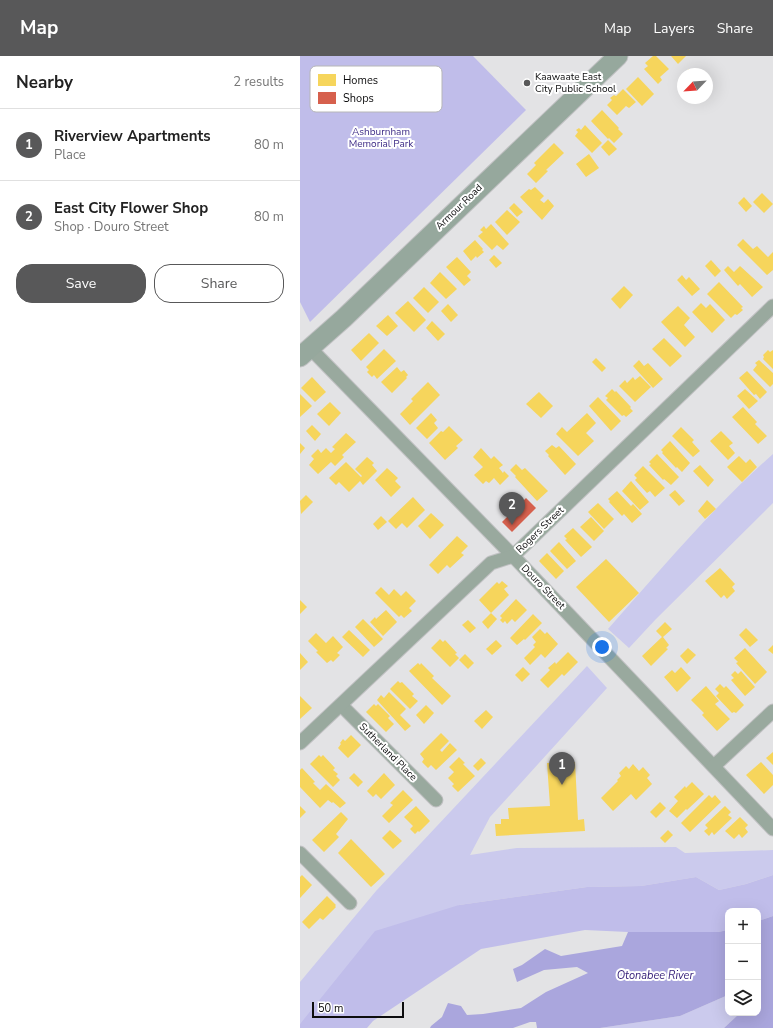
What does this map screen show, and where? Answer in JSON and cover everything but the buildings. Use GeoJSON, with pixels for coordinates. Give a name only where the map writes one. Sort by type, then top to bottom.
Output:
{"type":"FeatureCollection","features":[{"type":"Feature","properties":{"kind":"main road","name":"Armour Road"},"geometry":{"type":"LineString","coordinates":[[305,352],[618,56]]}},
{"type":"Feature","properties":{"kind":"street","name":"Rogers Street"},"geometry":{"type":"LineString","coordinates":[[300,742],[491,563],[513,556],[773,306]]}},
{"type":"Feature","properties":{"kind":"street","name":"Douro Street"},"geometry":{"type":"LineString","coordinates":[[305,352],[513,556],[773,829]]}},
{"type":"Feature","properties":{"kind":"street","name":"Sutherland Place"},"geometry":{"type":"LineString","coordinates":[[341,705],[436,800]]}},
{"type":"Feature","properties":{"kind":"street"},"geometry":{"type":"LineString","coordinates":[[714,766],[773,711]]}},
{"type":"Feature","properties":{"kind":"street"},"geometry":{"type":"LineString","coordinates":[[300,853],[350,903]]}},
{"type":"Feature","properties":{"kind":"shaded area"},"geometry":{"type":"Polygon","coordinates":[[[773,454],[773,503],[656,619],[629,648],[608,629],[708,517],[773,454]]]}},
{"type":"Feature","properties":{"kind":"shaded area"},"geometry":{"type":"Polygon","coordinates":[[[587,666],[607,688],[490,817],[470,855],[517,848],[676,847],[685,853],[773,850],[773,875],[746,884],[719,890],[696,877],[641,886],[587,887],[459,905],[300,1024],[300,982],[376,891],[587,666]]]}},
{"type":"Feature","properties":{"kind":"shaded area"},"geometry":{"type":"Polygon","coordinates":[[[725,996],[725,1016],[737,1016],[724,1028],[600,1028],[680,1016],[725,996]]]}},
{"type":"Feature","properties":{"kind":"green space","name":"Ashburnham Memorial Park"},"geometry":{"type":"Polygon","coordinates":[[[300,56],[473,56],[526,110],[310,322],[300,302],[300,56]]]}},
{"type":"Feature","properties":{"kind":"green space"},"geometry":{"type":"Polygon","coordinates":[[[773,875],[773,916],[761,920],[761,908],[725,908],[725,931],[718,932],[628,932],[585,930],[481,949],[373,1021],[367,1028],[300,1028],[300,1024],[375,931],[459,905],[587,887],[641,886],[696,877],[719,890],[746,884],[773,875]]]}},
{"type":"Feature","properties":{"kind":"water"},"geometry":{"type":"Polygon","coordinates":[[[773,916],[773,1028],[724,1028],[737,1016],[761,1016],[761,920],[773,916]]]}},
{"type":"Feature","properties":{"kind":"water","name":"Otonabee River"},"geometry":{"type":"Polygon","coordinates":[[[725,931],[725,996],[680,1016],[600,1028],[537,1028],[536,1022],[530,1022],[513,1028],[430,1028],[442,1017],[448,1003],[461,1006],[467,1015],[521,1008],[546,992],[588,973],[577,967],[544,970],[517,982],[513,969],[522,965],[545,949],[561,956],[622,946],[628,932],[718,932],[725,931]]]}},
{"type":"Feature","properties":{"kind":"place","name":"Kaawaate East City Public School"},"geometry":{"type":"Point","coordinates":[527,83]}},
{"type":"Feature","properties":{"kind":"place","name":"East City Flower Shop"},"geometry":{"type":"Point","coordinates":[512,525]}},
{"type":"Feature","properties":{"kind":"place","name":"Riverview Apartments"},"geometry":{"type":"Point","coordinates":[562,785]}}]}
